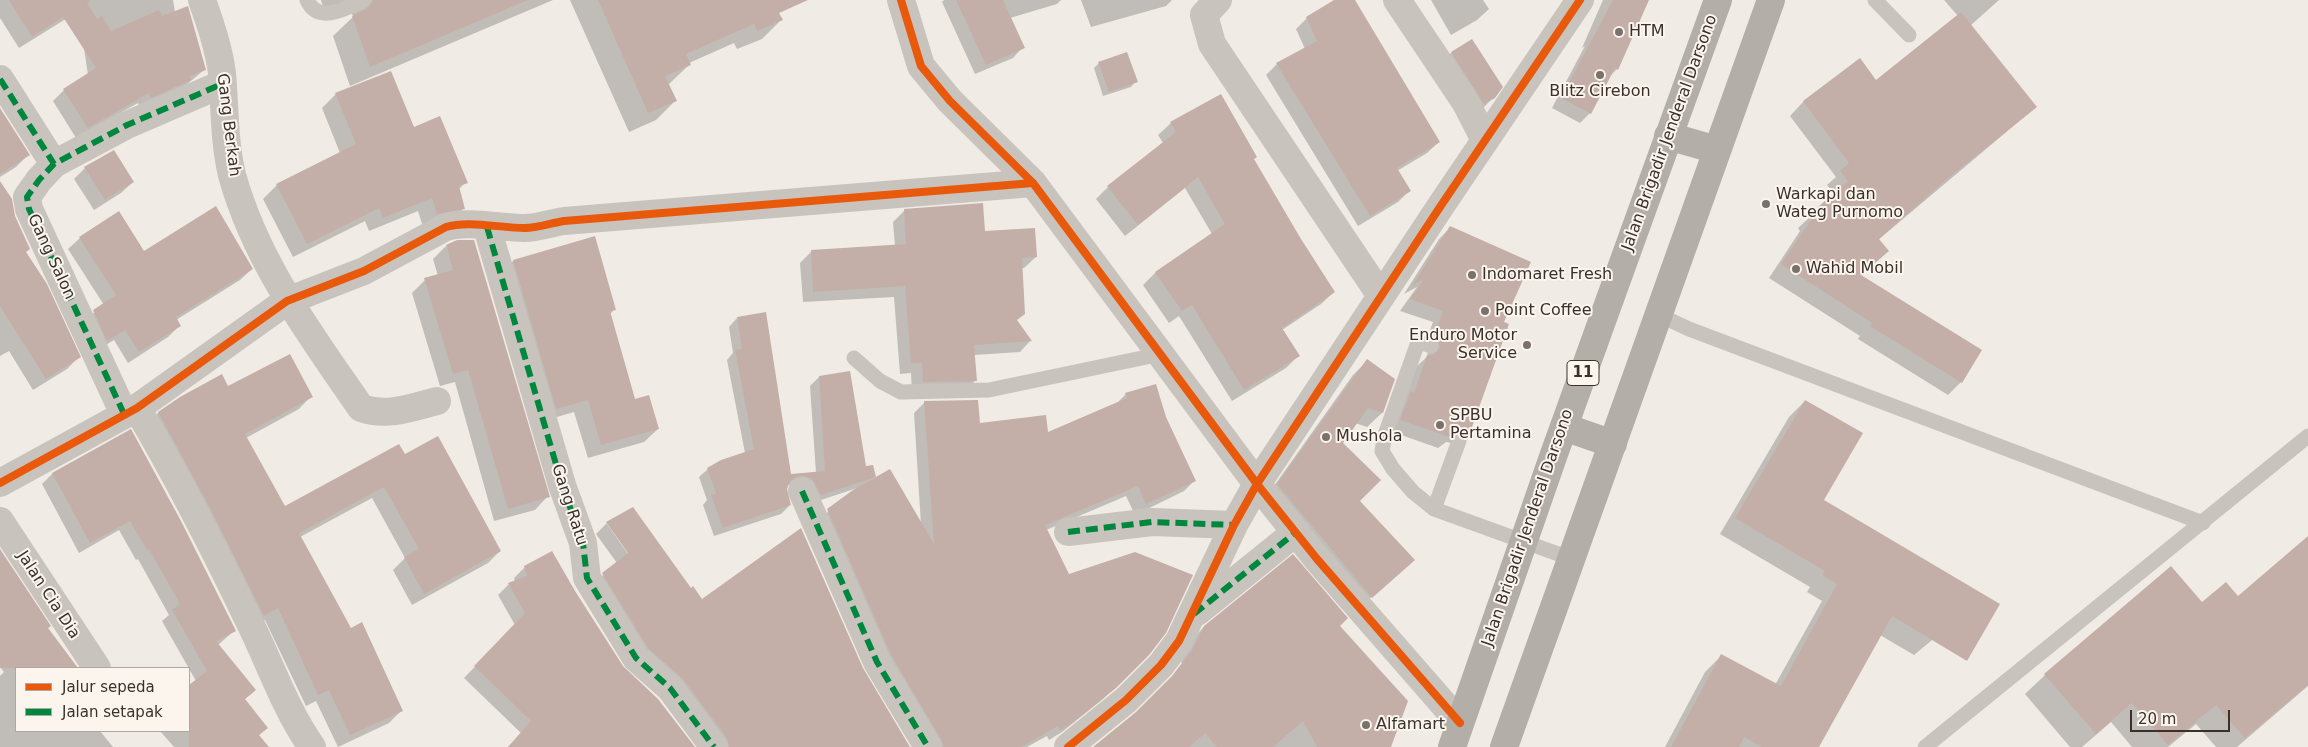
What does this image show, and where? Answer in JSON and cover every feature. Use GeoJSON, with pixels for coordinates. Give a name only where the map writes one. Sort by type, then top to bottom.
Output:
{"type":"FeatureCollection","features":[{"type":"Feature","properties":{"kind":"highway","name":"Jalan Brigadir Jenderal Darsono"},"geometry":{"type":"LineString","coordinates":[[1456,735],[1523,541],[1718,0]]}},
{"type":"Feature","properties":{"kind":"highway"},"geometry":{"type":"LineString","coordinates":[[1504,747],[1771,0]]}},
{"type":"Feature","properties":{"kind":"highway"},"geometry":{"type":"LineString","coordinates":[[1668,136],[1717,150]]}},
{"type":"Feature","properties":{"kind":"highway"},"geometry":{"type":"LineString","coordinates":[[1564,427],[1613,444]]}},
{"type":"Feature","properties":{"kind":"street","name":"Gang Berkah"},"geometry":{"type":"LineString","coordinates":[[202,0],[222,70],[226,132],[232,173],[246,221],[287,301],[361,408],[374,413],[391,413],[437,401]]}},
{"type":"Feature","properties":{"kind":"street"},"geometry":{"type":"LineString","coordinates":[[901,0],[921,66],[950,101],[1033,183],[1256,484],[1456,735]]}},
{"type":"Feature","properties":{"kind":"street"},"geometry":{"type":"LineString","coordinates":[[1218,0],[1204,15],[1212,44],[1381,296]]}},
{"type":"Feature","properties":{"kind":"street"},"geometry":{"type":"LineString","coordinates":[[1397,0],[1466,104],[1485,140]]}},
{"type":"Feature","properties":{"kind":"street"},"geometry":{"type":"LineString","coordinates":[[1068,747],[1126,700],[1161,665],[1179,641],[1234,525],[1256,484],[1580,0]]}},
{"type":"Feature","properties":{"kind":"street"},"geometry":{"type":"LineString","coordinates":[[0,79],[54,164]]}},
{"type":"Feature","properties":{"kind":"street","name":"Gang Salon"},"geometry":{"type":"LineString","coordinates":[[222,84],[127,125],[54,164],[27,197],[29,209],[130,411],[184,489],[261,644],[296,724],[312,747]]}},
{"type":"Feature","properties":{"kind":"street"},"geometry":{"type":"LineString","coordinates":[[0,483],[130,411],[287,301],[364,271],[446,227],[459,223],[487,227],[527,228],[564,221],[1033,183]]}},
{"type":"Feature","properties":{"kind":"street","name":"Gang Ratu"},"geometry":{"type":"LineString","coordinates":[[487,227],[562,484],[583,543],[587,578],[636,658],[670,688],[714,747]]}},
{"type":"Feature","properties":{"kind":"street"},"geometry":{"type":"LineString","coordinates":[[802,491],[877,662],[928,747]]}},
{"type":"Feature","properties":{"kind":"street","name":"Jalan Cia Dia"},"geometry":{"type":"LineString","coordinates":[[0,521],[96,667]]}},
{"type":"Feature","properties":{"kind":"street"},"geometry":{"type":"LineString","coordinates":[[1068,532],[1152,522],[1234,525]]}},
{"type":"Feature","properties":{"kind":"street"},"geometry":{"type":"LineString","coordinates":[[1192,616],[1296,532]]}},
{"type":"Feature","properties":{"kind":"lane"},"geometry":{"type":"LineString","coordinates":[[307,0],[309,4],[322,14],[336,13],[364,0]]}},
{"type":"Feature","properties":{"kind":"lane"},"geometry":{"type":"LineString","coordinates":[[1875,0],[1909,35]]}},
{"type":"Feature","properties":{"kind":"lane"},"geometry":{"type":"LineString","coordinates":[[1660,315],[1699,332],[2203,523]]}},
{"type":"Feature","properties":{"kind":"lane"},"geometry":{"type":"LineString","coordinates":[[1425,344],[1404,400],[1384,435],[1382,451],[1393,469],[1413,492],[1434,509],[1572,559]]}},
{"type":"Feature","properties":{"kind":"lane"},"geometry":{"type":"LineString","coordinates":[[854,358],[880,381],[901,392],[989,390],[1160,354]]}},
{"type":"Feature","properties":{"kind":"lane"},"geometry":{"type":"LineString","coordinates":[[1925,747],[2308,436]]}},
{"type":"Feature","properties":{"kind":"lane"},"geometry":{"type":"LineString","coordinates":[[1434,509],[1459,440]]}},
{"type":"Feature","properties":{"kind":"building"},"geometry":{"type":"Polygon","coordinates":[[[9,0],[91,0],[87,3],[97,19],[102,16],[111,31],[159,10],[162,16],[188,6],[206,70],[189,76],[191,80],[151,98],[149,93],[88,128],[63,89],[96,68],[63,17],[32,37],[9,0]]]}},
{"type":"Feature","properties":{"kind":"building"},"geometry":{"type":"Polygon","coordinates":[[[373,0],[528,0],[370,67],[352,16],[368,8],[373,0]]]}},
{"type":"Feature","properties":{"kind":"building"},"geometry":{"type":"Polygon","coordinates":[[[598,0],[808,0],[779,13],[783,20],[757,31],[754,24],[686,54],[691,65],[665,76],[677,101],[648,113],[598,0]]]}},
{"type":"Feature","properties":{"kind":"building"},"geometry":{"type":"Polygon","coordinates":[[[956,0],[1003,0],[1025,48],[986,65],[956,0]]]}},
{"type":"Feature","properties":{"kind":"building"},"geometry":{"type":"Polygon","coordinates":[[[1334,0],[1355,0],[1440,142],[1397,168],[1411,191],[1370,216],[1276,63],[1317,41],[1306,17],[1334,0]]]}},
{"type":"Feature","properties":{"kind":"building"},"geometry":{"type":"Polygon","coordinates":[[[1613,0],[1649,0],[1618,70],[1615,68],[1591,114],[1561,98],[1613,0]]]}},
{"type":"Feature","properties":{"kind":"building"},"geometry":{"type":"Polygon","coordinates":[[[1961,12],[2037,107],[1947,179],[1879,239],[1889,251],[1861,275],[1982,350],[1962,383],[1870,326],[1872,323],[1781,264],[1813,217],[1810,214],[1848,181],[1840,171],[1849,163],[1803,101],[1860,58],[1876,80],[1961,12]]]}},
{"type":"Feature","properties":{"kind":"building"},"geometry":{"type":"Polygon","coordinates":[[[1472,39],[1503,87],[1495,98],[1484,104],[1451,52],[1472,39]]]}},
{"type":"Feature","properties":{"kind":"building"},"geometry":{"type":"Polygon","coordinates":[[[1127,52],[1138,82],[1109,92],[1098,62],[1127,52]]]}},
{"type":"Feature","properties":{"kind":"building"},"geometry":{"type":"Polygon","coordinates":[[[391,71],[414,127],[440,116],[468,183],[459,186],[465,209],[437,214],[432,198],[383,218],[379,208],[307,244],[276,184],[356,144],[335,93],[391,71]]]}},
{"type":"Feature","properties":{"kind":"building"},"geometry":{"type":"Polygon","coordinates":[[[1221,94],[1257,157],[1254,159],[1335,292],[1282,328],[1300,356],[1244,390],[1192,305],[1182,311],[1155,272],[1225,224],[1198,177],[1138,225],[1107,186],[1176,132],[1170,122],[1221,94]]]}},
{"type":"Feature","properties":{"kind":"building"},"geometry":{"type":"Polygon","coordinates":[[[0,108],[30,155],[0,174],[0,108]]]}},
{"type":"Feature","properties":{"kind":"building"},"geometry":{"type":"Polygon","coordinates":[[[114,150],[134,182],[105,200],[84,167],[114,150]]]}},
{"type":"Feature","properties":{"kind":"building"},"geometry":{"type":"Polygon","coordinates":[[[0,181],[12,199],[15,216],[30,249],[26,252],[47,284],[81,357],[46,379],[0,306],[0,181]]]}},
{"type":"Feature","properties":{"kind":"building"},"geometry":{"type":"Polygon","coordinates":[[[983,203],[985,231],[1035,228],[1037,257],[1022,258],[1025,314],[1017,320],[1032,341],[974,345],[977,381],[923,382],[922,363],[911,363],[905,286],[813,292],[811,250],[906,244],[904,209],[983,203]]]}},
{"type":"Feature","properties":{"kind":"building"},"geometry":{"type":"Polygon","coordinates":[[[216,206],[253,269],[176,317],[181,326],[139,352],[125,330],[107,341],[93,310],[116,295],[79,237],[119,211],[144,251],[216,206]]]}},
{"type":"Feature","properties":{"kind":"building"},"geometry":{"type":"Polygon","coordinates":[[[1450,226],[1531,262],[1504,322],[1509,324],[1468,438],[1462,432],[1453,434],[1450,437],[1400,420],[1411,391],[1414,393],[1427,355],[1433,355],[1440,348],[1438,340],[1434,337],[1443,311],[1410,299],[1424,279],[1412,286],[1450,226]]]}},
{"type":"Feature","properties":{"kind":"building"},"geometry":{"type":"Polygon","coordinates":[[[595,236],[616,310],[610,311],[635,399],[649,395],[659,429],[601,445],[588,400],[556,409],[513,260],[595,236]]]}},
{"type":"Feature","properties":{"kind":"building"},"geometry":{"type":"Polygon","coordinates":[[[457,240],[474,240],[550,497],[508,509],[468,370],[453,374],[424,278],[453,270],[446,245],[457,240]]]}},
{"type":"Feature","properties":{"kind":"building"},"geometry":{"type":"Polygon","coordinates":[[[766,312],[791,474],[825,471],[819,376],[850,371],[866,466],[873,465],[876,477],[821,495],[812,479],[804,476],[796,477],[790,481],[787,489],[791,505],[723,528],[711,495],[716,493],[707,468],[721,460],[754,449],[735,350],[742,349],[737,317],[766,312]]]}},
{"type":"Feature","properties":{"kind":"building"},"geometry":{"type":"Polygon","coordinates":[[[290,354],[313,397],[245,434],[285,506],[399,444],[405,454],[438,436],[501,551],[424,594],[404,557],[419,549],[384,487],[299,533],[351,628],[362,622],[403,711],[350,735],[329,690],[318,695],[278,608],[264,616],[209,506],[158,412],[180,397],[222,374],[228,386],[290,354]]]}},
{"type":"Feature","properties":{"kind":"building"},"geometry":{"type":"Polygon","coordinates":[[[1367,359],[1395,379],[1383,413],[1368,408],[1343,443],[1381,480],[1360,501],[1415,560],[1372,598],[1277,484],[1367,359]]]}},
{"type":"Feature","properties":{"kind":"building"},"geometry":{"type":"Polygon","coordinates":[[[1156,384],[1166,417],[1196,481],[1146,504],[1138,486],[1045,525],[1069,574],[1135,552],[1193,575],[1166,633],[1149,655],[1116,688],[1071,724],[1060,730],[1058,726],[1021,747],[944,747],[891,655],[827,509],[853,490],[890,469],[934,544],[924,401],[978,400],[980,423],[1046,415],[1048,432],[1127,398],[1125,393],[1156,384]]]}},
{"type":"Feature","properties":{"kind":"building"},"geometry":{"type":"Polygon","coordinates":[[[1805,400],[1863,433],[1824,500],[2000,604],[1967,661],[1892,616],[1819,747],[1762,747],[1744,737],[1739,747],[1671,747],[1721,654],[1781,686],[1837,584],[1822,575],[1825,571],[1735,518],[1805,400]]]}},
{"type":"Feature","properties":{"kind":"building"},"geometry":{"type":"Polygon","coordinates":[[[131,429],[181,521],[236,631],[216,641],[256,690],[245,699],[268,728],[259,735],[269,747],[189,747],[190,684],[207,671],[172,610],[180,604],[149,549],[147,550],[130,521],[90,543],[52,473],[131,429]]]}},
{"type":"Feature","properties":{"kind":"building"},"geometry":{"type":"Polygon","coordinates":[[[633,507],[691,588],[693,586],[702,599],[801,528],[863,668],[910,747],[729,747],[727,738],[683,679],[648,648],[602,573],[628,553],[606,522],[633,507]]]}},
{"type":"Feature","properties":{"kind":"building"},"geometry":{"type":"Polygon","coordinates":[[[2308,536],[2308,685],[2245,738],[2216,705],[2168,745],[2132,703],[2096,734],[2044,674],[2171,566],[2202,602],[2226,582],[2238,596],[2308,536]]]}},
{"type":"Feature","properties":{"kind":"building"},"geometry":{"type":"Polygon","coordinates":[[[0,549],[51,626],[48,628],[77,667],[0,668],[0,549]]]}},
{"type":"Feature","properties":{"kind":"building"},"geometry":{"type":"Polygon","coordinates":[[[552,551],[623,666],[658,699],[695,747],[508,747],[531,721],[474,666],[525,613],[508,583],[527,576],[524,566],[552,551]]]}},
{"type":"Feature","properties":{"kind":"building"},"geometry":{"type":"Polygon","coordinates":[[[1293,554],[1348,618],[1340,626],[1408,701],[1391,747],[1317,747],[1303,721],[1273,747],[1217,747],[1205,733],[1189,747],[1093,747],[1136,712],[1172,676],[1192,650],[1204,626],[1293,554]]]}},
{"type":"Feature","properties":{"kind":"marked path"},"geometry":{"type":"LineString","coordinates":[[0,79],[54,164]]}},
{"type":"Feature","properties":{"kind":"marked path"},"geometry":{"type":"LineString","coordinates":[[124,414],[29,209],[27,197],[54,164],[127,125],[222,84]]}},
{"type":"Feature","properties":{"kind":"marked path"},"geometry":{"type":"LineString","coordinates":[[487,227],[562,485],[583,543],[587,578],[636,658],[670,688],[714,747]]}},
{"type":"Feature","properties":{"kind":"marked path"},"geometry":{"type":"LineString","coordinates":[[802,491],[877,662],[928,747]]}},
{"type":"Feature","properties":{"kind":"marked path"},"geometry":{"type":"LineString","coordinates":[[1068,532],[1152,522],[1234,525]]}},
{"type":"Feature","properties":{"kind":"marked path"},"geometry":{"type":"LineString","coordinates":[[1194,614],[1296,532]]}},
{"type":"Feature","properties":{"kind":"cycle path"},"geometry":{"type":"LineString","coordinates":[[901,0],[921,66],[950,101],[1033,183],[1257,484],[1317,559],[1460,723]]}},
{"type":"Feature","properties":{"kind":"cycle path"},"geometry":{"type":"LineString","coordinates":[[1068,747],[1126,700],[1161,665],[1179,641],[1234,525],[1257,484],[1440,207],[1580,0]]}},
{"type":"Feature","properties":{"kind":"cycle path"},"geometry":{"type":"LineString","coordinates":[[0,483],[137,408],[287,301],[364,271],[446,227],[474,224],[530,228],[564,221],[1033,183]]}},
{"type":"Feature","properties":{"kind":"place","name":"HTM"},"geometry":{"type":"Point","coordinates":[1619,32]}},
{"type":"Feature","properties":{"kind":"place","name":"Blitz Cirebon"},"geometry":{"type":"Point","coordinates":[1600,75]}},
{"type":"Feature","properties":{"kind":"place","name":"Warkapi dan Wateg Purnomo"},"geometry":{"type":"Point","coordinates":[1766,204]}},
{"type":"Feature","properties":{"kind":"place","name":"Wahid Mobil"},"geometry":{"type":"Point","coordinates":[1796,269]}},
{"type":"Feature","properties":{"kind":"place","name":"Indomaret Fresh"},"geometry":{"type":"Point","coordinates":[1472,275]}},
{"type":"Feature","properties":{"kind":"place","name":"Point Coffee"},"geometry":{"type":"Point","coordinates":[1485,311]}},
{"type":"Feature","properties":{"kind":"place","name":"Enduro Motor Service"},"geometry":{"type":"Point","coordinates":[1527,345]}},
{"type":"Feature","properties":{"kind":"place","name":"SPBU Pertamina"},"geometry":{"type":"Point","coordinates":[1440,425]}},
{"type":"Feature","properties":{"kind":"place","name":"Mushola"},"geometry":{"type":"Point","coordinates":[1326,437]}},
{"type":"Feature","properties":{"kind":"place","name":"Alfamart"},"geometry":{"type":"Point","coordinates":[1366,725]}}]}
